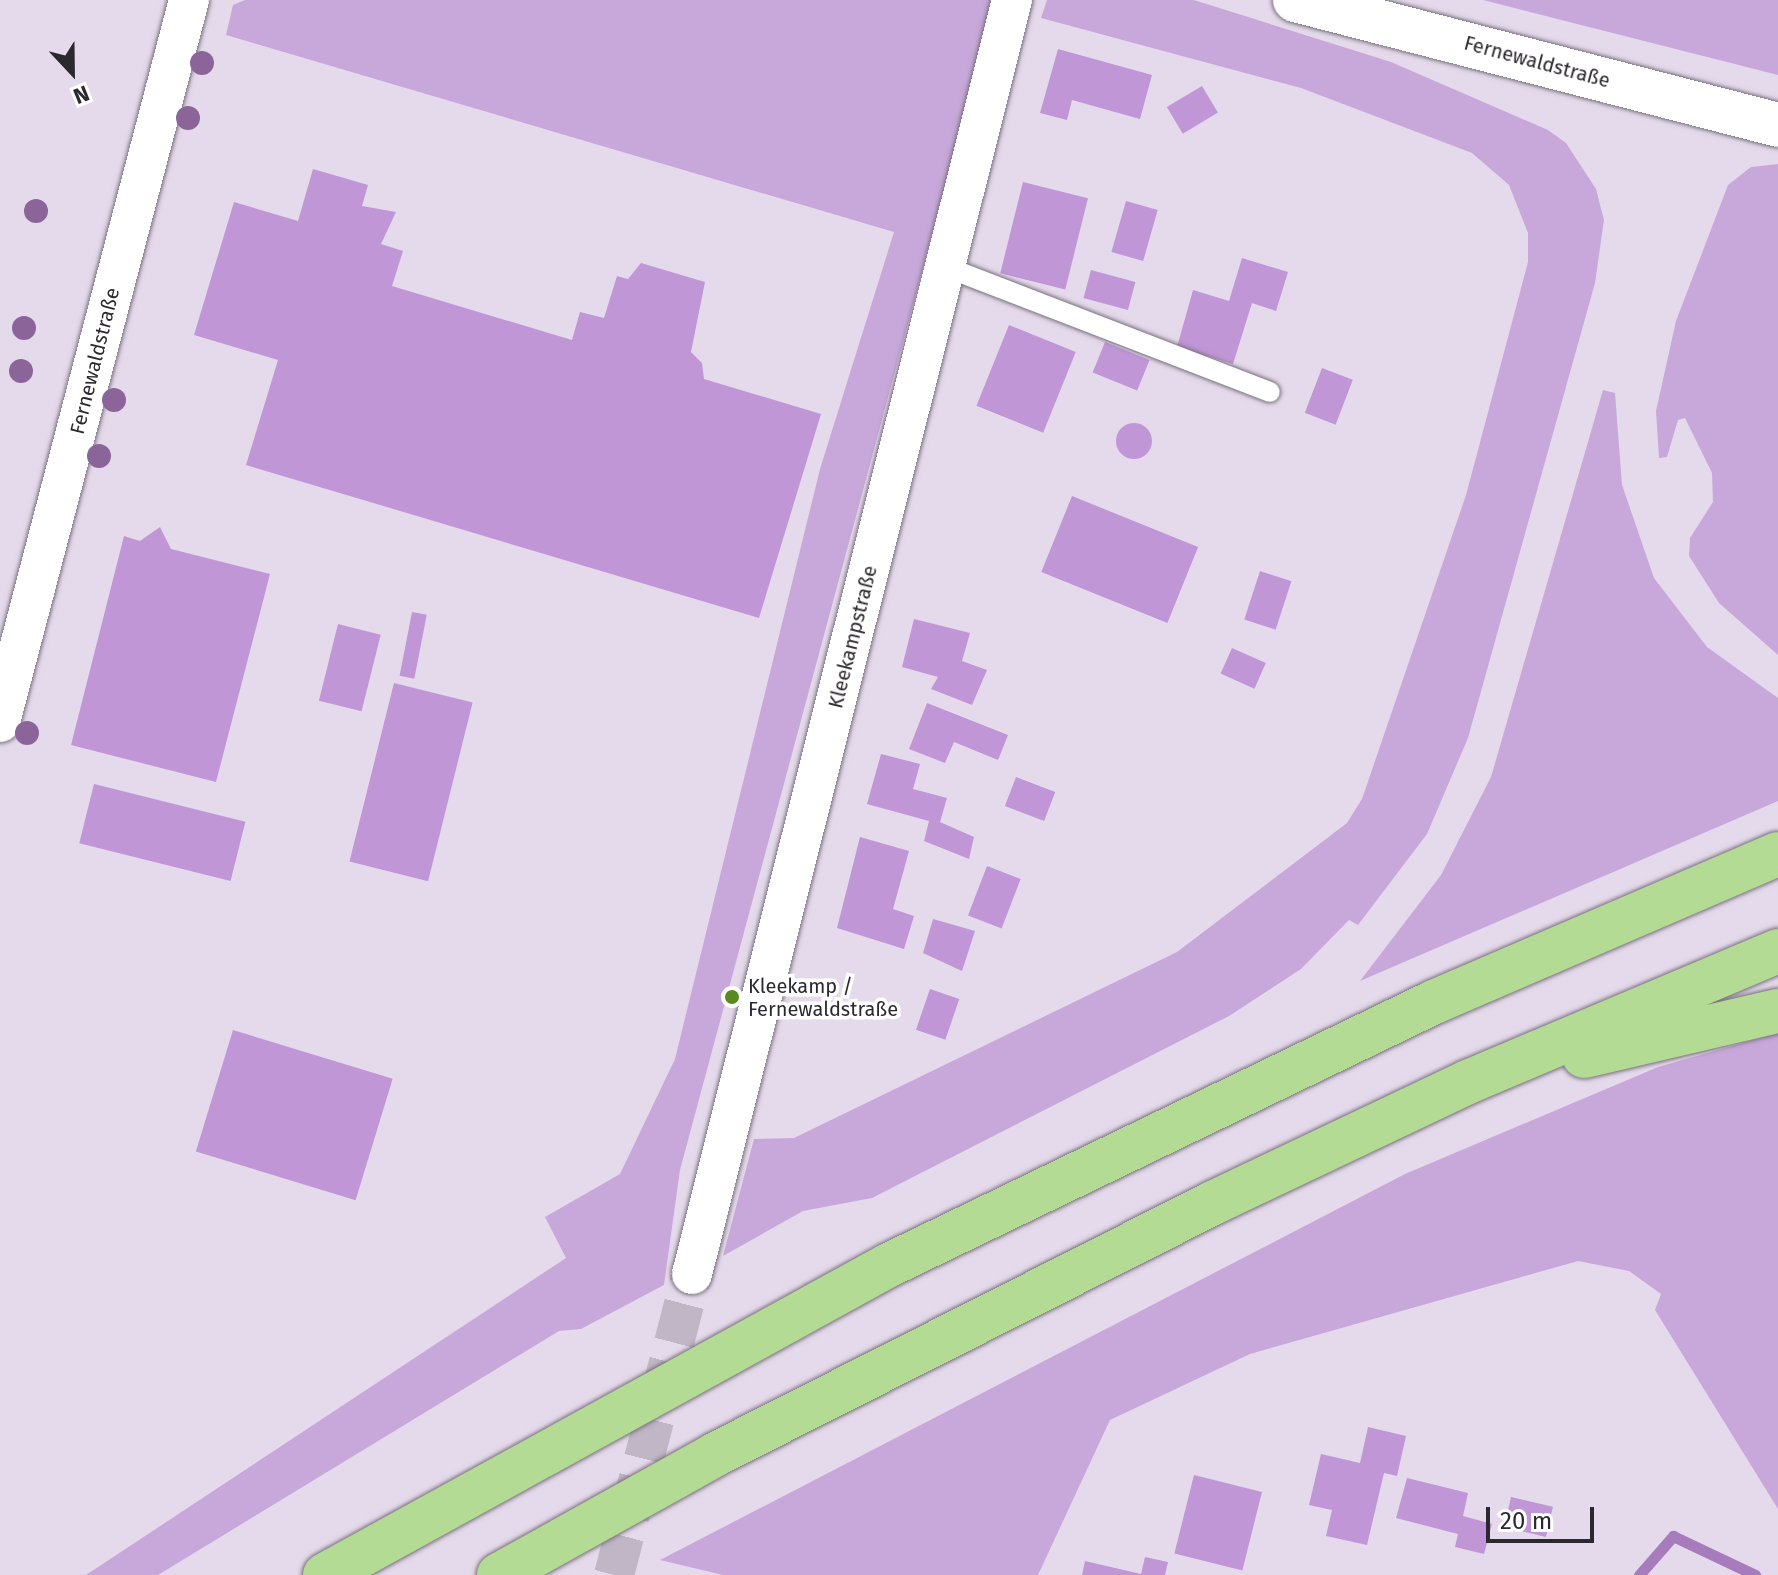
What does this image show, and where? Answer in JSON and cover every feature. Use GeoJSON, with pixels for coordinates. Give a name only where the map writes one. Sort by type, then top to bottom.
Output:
{"type":"FeatureCollection","features":[{"type":"Feature","properties":{"kind":"highway"},"geometry":{"type":"LineString","coordinates":[[325,1575],[889,1265],[1434,1002],[1778,854]]}},
{"type":"Feature","properties":{"kind":"highway"},"geometry":{"type":"LineString","coordinates":[[499,1575],[931,1342],[1468,1082],[1778,951]]}},
{"type":"Feature","properties":{"kind":"highway"},"geometry":{"type":"LineString","coordinates":[[1468,1082],[1778,1011]]}},
{"type":"Feature","properties":{"kind":"main road","name":"Fernewaldstraße"},"geometry":{"type":"LineString","coordinates":[[1295,0],[1778,125]]}},
{"type":"Feature","properties":{"kind":"street","name":"Fernewaldstraße"},"geometry":{"type":"LineString","coordinates":[[0,722],[189,0]]}},
{"type":"Feature","properties":{"kind":"street","name":"Kleekampstraße"},"geometry":{"type":"LineString","coordinates":[[692,1274],[1012,0]]}},
{"type":"Feature","properties":{"kind":"lane"},"geometry":{"type":"LineString","coordinates":[[946,267],[1270,392]]}},
{"type":"Feature","properties":{"kind":"shaded area"},"geometry":{"type":"Polygon","coordinates":[[[245,0],[995,0],[680,1170],[664,1285],[581,1329],[559,1331],[158,1575],[86,1575],[566,1258],[545,1217],[620,1174],[675,1059],[820,469],[894,232],[226,35],[233,5],[245,0]]]}},
{"type":"Feature","properties":{"kind":"shaded area"},"geometry":{"type":"Polygon","coordinates":[[[1047,0],[1194,0],[1391,62],[1548,130],[1566,143],[1596,189],[1604,220],[1595,283],[1468,738],[1427,834],[1358,925],[1349,920],[1301,969],[1229,1016],[872,1198],[803,1211],[723,1256],[754,1139],[794,1138],[1177,952],[1347,823],[1362,799],[1466,495],[1528,262],[1528,233],[1509,185],[1472,153],[1301,88],[1041,18],[1047,0]]]}},
{"type":"Feature","properties":{"kind":"shaded area"},"geometry":{"type":"Polygon","coordinates":[[[1483,0],[1778,0],[1778,75],[1483,0]]]}},
{"type":"Feature","properties":{"kind":"shaded area"},"geometry":{"type":"Polygon","coordinates":[[[1778,164],[1778,655],[1719,603],[1689,556],[1690,538],[1713,502],[1712,473],[1685,418],[1678,420],[1667,457],[1659,458],[1656,411],[1676,321],[1728,185],[1751,167],[1778,164]]]}},
{"type":"Feature","properties":{"kind":"shaded area"},"geometry":{"type":"Polygon","coordinates":[[[1603,390],[1615,393],[1622,485],[1654,578],[1707,647],[1778,698],[1778,801],[1360,981],[1441,875],[1491,777],[1603,390]]]}},
{"type":"Feature","properties":{"kind":"shaded area"},"geometry":{"type":"Polygon","coordinates":[[[1778,1033],[1778,1509],[1655,1310],[1661,1294],[1629,1271],[1578,1261],[1250,1354],[1110,1420],[1038,1575],[723,1575],[660,1560],[1405,1174],[1658,1067],[1778,1033]]]}},
{"type":"Feature","properties":{"kind":"building"},"geometry":{"type":"Polygon","coordinates":[[[1058,49],[1152,75],[1140,119],[1072,100],[1067,120],[1040,113],[1058,49]]]}},
{"type":"Feature","properties":{"kind":"building"},"geometry":{"type":"Polygon","coordinates":[[[1202,86],[1218,113],[1183,134],[1167,107],[1202,86]]]}},
{"type":"Feature","properties":{"kind":"building"},"geometry":{"type":"Polygon","coordinates":[[[313,169],[368,185],[362,206],[396,212],[381,244],[403,251],[392,286],[572,340],[580,312],[604,318],[617,276],[628,279],[641,263],[705,282],[691,352],[702,363],[704,379],[821,414],[759,618],[246,465],[278,360],[194,335],[234,202],[298,221],[313,169]]]}},
{"type":"Feature","properties":{"kind":"building"},"geometry":{"type":"Polygon","coordinates":[[[1023,182],[1088,198],[1065,289],[1000,273],[1023,182]]]}},
{"type":"Feature","properties":{"kind":"building"},"geometry":{"type":"Polygon","coordinates":[[[1126,201],[1158,210],[1143,261],[1111,252],[1126,201]]]}},
{"type":"Feature","properties":{"kind":"building"},"geometry":{"type":"Polygon","coordinates":[[[1242,258],[1288,272],[1276,311],[1252,303],[1233,364],[1177,347],[1193,290],[1229,301],[1242,258]]]}},
{"type":"Feature","properties":{"kind":"building"},"geometry":{"type":"Polygon","coordinates":[[[1091,270],[1135,282],[1128,310],[1083,298],[1091,270]]]}},
{"type":"Feature","properties":{"kind":"building"},"geometry":{"type":"Polygon","coordinates":[[[1009,325],[1076,352],[1043,433],[976,406],[1009,325]]]}},
{"type":"Feature","properties":{"kind":"building"},"geometry":{"type":"Polygon","coordinates":[[[1105,342],[1150,360],[1137,391],[1093,373],[1105,342]]]}},
{"type":"Feature","properties":{"kind":"building"},"geometry":{"type":"Polygon","coordinates":[[[1322,368],[1353,380],[1336,425],[1305,413],[1322,368]]]}},
{"type":"Feature","properties":{"kind":"building"},"geometry":{"type":"Polygon","coordinates":[[[1134,423],[1147,428],[1152,441],[1147,454],[1134,459],[1121,454],[1116,441],[1121,428],[1134,423]]]}},
{"type":"Feature","properties":{"kind":"building"},"geometry":{"type":"Polygon","coordinates":[[[1072,496],[1198,547],[1167,623],[1041,572],[1072,496]]]}},
{"type":"Feature","properties":{"kind":"building"},"geometry":{"type":"Polygon","coordinates":[[[160,527],[171,549],[270,574],[216,782],[71,745],[124,536],[140,541],[160,527]]]}},
{"type":"Feature","properties":{"kind":"building"},"geometry":{"type":"Polygon","coordinates":[[[1260,571],[1291,581],[1276,630],[1244,620],[1260,571]]]}},
{"type":"Feature","properties":{"kind":"building"},"geometry":{"type":"Polygon","coordinates":[[[412,612],[427,615],[414,679],[400,676],[412,612]]]}},
{"type":"Feature","properties":{"kind":"building"},"geometry":{"type":"Polygon","coordinates":[[[914,619],[970,633],[962,661],[987,670],[972,705],[931,689],[938,677],[902,667],[914,619]]]}},
{"type":"Feature","properties":{"kind":"building"},"geometry":{"type":"Polygon","coordinates":[[[338,624],[381,635],[362,711],[319,701],[338,624]]]}},
{"type":"Feature","properties":{"kind":"building"},"geometry":{"type":"Polygon","coordinates":[[[1232,648],[1266,663],[1254,689],[1221,674],[1232,648]]]}},
{"type":"Feature","properties":{"kind":"building"},"geometry":{"type":"Polygon","coordinates":[[[394,683],[473,703],[428,881],[349,862],[394,683]]]}},
{"type":"Feature","properties":{"kind":"building"},"geometry":{"type":"Polygon","coordinates":[[[927,703],[1008,735],[998,760],[954,742],[945,763],[909,749],[927,703]]]}},
{"type":"Feature","properties":{"kind":"building"},"geometry":{"type":"Polygon","coordinates":[[[881,754],[920,764],[913,789],[947,798],[940,822],[974,837],[969,859],[924,841],[929,821],[867,804],[881,754]]]}},
{"type":"Feature","properties":{"kind":"building"},"geometry":{"type":"Polygon","coordinates":[[[1016,777],[1055,792],[1044,821],[1005,806],[1016,777]]]}},
{"type":"Feature","properties":{"kind":"building"},"geometry":{"type":"Polygon","coordinates":[[[94,784],[245,822],[231,881],[79,843],[94,784]]]}},
{"type":"Feature","properties":{"kind":"building"},"geometry":{"type":"Polygon","coordinates":[[[860,837],[909,851],[893,909],[914,916],[904,949],[837,928],[860,837]]]}},
{"type":"Feature","properties":{"kind":"building"},"geometry":{"type":"Polygon","coordinates":[[[987,866],[1021,879],[1002,928],[968,915],[987,866]]]}},
{"type":"Feature","properties":{"kind":"building"},"geometry":{"type":"Polygon","coordinates":[[[933,919],[975,931],[962,971],[923,953],[933,919]]]}},
{"type":"Feature","properties":{"kind":"building"},"geometry":{"type":"Polygon","coordinates":[[[930,989],[959,999],[945,1040],[916,1030],[930,989]]]}},
{"type":"Feature","properties":{"kind":"building"},"geometry":{"type":"Polygon","coordinates":[[[233,1030],[393,1079],[356,1200],[196,1151],[233,1030]]]}},
{"type":"Feature","properties":{"kind":"building"},"geometry":{"type":"Polygon","coordinates":[[[1368,1427],[1406,1436],[1397,1476],[1384,1473],[1367,1545],[1326,1536],[1332,1510],[1309,1505],[1321,1454],[1360,1463],[1368,1427]]]}},
{"type":"Feature","properties":{"kind":"building"},"geometry":{"type":"Polygon","coordinates":[[[1194,1475],[1262,1492],[1242,1571],[1174,1554],[1194,1475]]]}},
{"type":"Feature","properties":{"kind":"building"},"geometry":{"type":"Polygon","coordinates":[[[1407,1478],[1468,1493],[1463,1516],[1492,1524],[1484,1554],[1455,1547],[1458,1534],[1396,1518],[1407,1478]]]}},
{"type":"Feature","properties":{"kind":"building"},"geometry":{"type":"Polygon","coordinates":[[[1511,1497],[1553,1507],[1546,1537],[1504,1527],[1511,1497]]]}},
{"type":"Feature","properties":{"kind":"building"},"geometry":{"type":"Polygon","coordinates":[[[1145,1557],[1168,1562],[1165,1575],[1082,1575],[1085,1561],[1141,1574],[1145,1557]]]}},
{"type":"Feature","properties":{"kind":"waterway"},"geometry":{"type":"LineString","coordinates":[[1639,1575],[1673,1536],[1755,1575]]}},
{"type":"Feature","properties":{"kind":"tunnel"},"geometry":{"type":"LineString","coordinates":[[614,1575],[692,1274]]}},
{"type":"Feature","properties":{"kind":"place","name":"Kleekamp / Fernewaldstraße"},"geometry":{"type":"Point","coordinates":[732,997]}}]}
